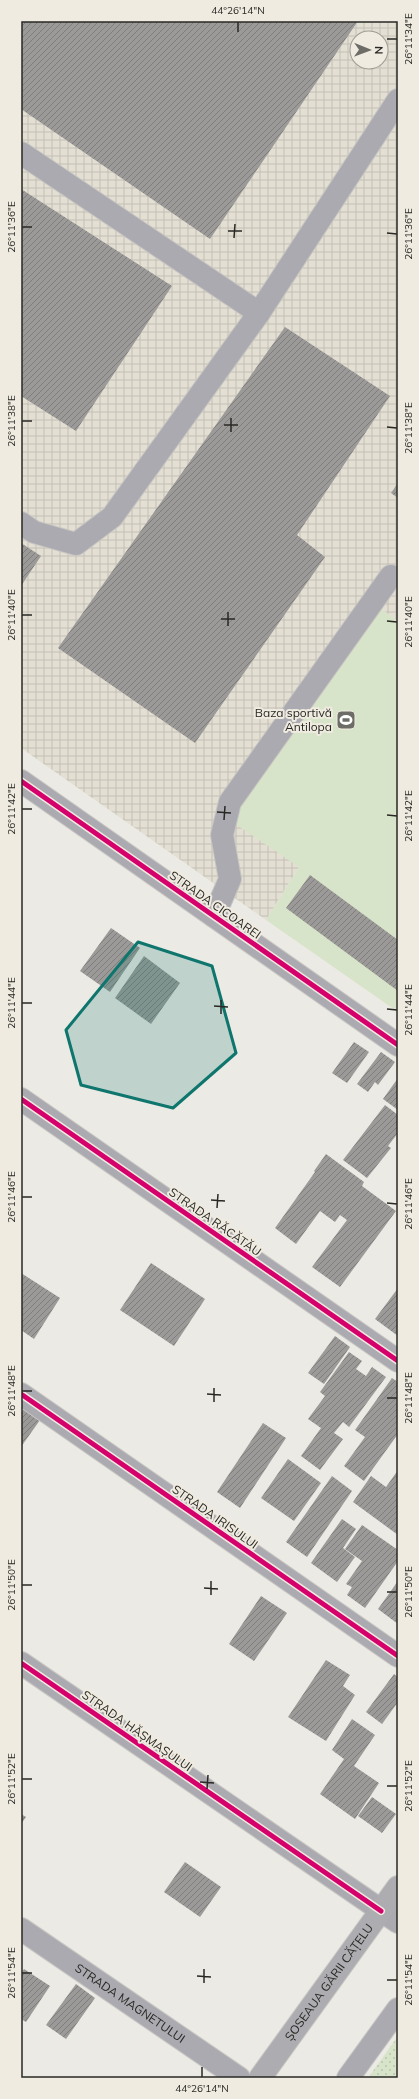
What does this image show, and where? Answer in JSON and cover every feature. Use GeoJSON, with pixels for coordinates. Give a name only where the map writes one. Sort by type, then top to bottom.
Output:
{"type":"FeatureCollection","features":[{"type":"Feature","properties":{"kind":"main road","name":"ȘOSEAUA GĂRII CĂȚELU"},"geometry":{"type":"LineString","coordinates":[[260,2078],[389,1917],[398,1887]]}},
{"type":"Feature","properties":{"kind":"street"},"geometry":{"type":"LineString","coordinates":[[21,523],[34,532],[76,544],[112,517],[259,313],[398,100]]}},
{"type":"Feature","properties":{"kind":"street"},"geometry":{"type":"LineString","coordinates":[[21,153],[259,313]]}},
{"type":"Feature","properties":{"kind":"street"},"geometry":{"type":"LineString","coordinates":[[214,916],[230,879],[222,835],[230,802],[391,576]]}},
{"type":"Feature","properties":{"kind":"street","name":"STRADA CICOAREI"},"geometry":{"type":"LineString","coordinates":[[21,781],[398,1045]]}},
{"type":"Feature","properties":{"kind":"street","name":"STRADA RĂCĂTĂU"},"geometry":{"type":"LineString","coordinates":[[21,1099],[398,1361]]}},
{"type":"Feature","properties":{"kind":"street","name":"STRADA IRISULUI"},"geometry":{"type":"LineString","coordinates":[[21,1394],[398,1656]]}},
{"type":"Feature","properties":{"kind":"street","name":"STRADA HĂȘMAȘULUI"},"geometry":{"type":"LineString","coordinates":[[21,1663],[389,1917]]}},
{"type":"Feature","properties":{"kind":"street","name":"STRADA MAGNETULUI"},"geometry":{"type":"LineString","coordinates":[[21,1930],[239,2078]]}},
{"type":"Feature","properties":{"kind":"street"},"geometry":{"type":"LineString","coordinates":[[348,2078],[398,2009]]}},
{"type":"Feature","properties":{"kind":"highlighted area"},"geometry":{"type":"Polygon","coordinates":[[[138,942],[212,966],[236,1053],[173,1108],[81,1085],[66,1030],[138,942]]]}},
{"type":"Feature","properties":{"kind":"shaded area"},"geometry":{"type":"Polygon","coordinates":[[[21,21],[398,21],[398,618],[396,620],[373,603],[299,867],[266,920],[21,748],[21,21]]]}},
{"type":"Feature","properties":{"kind":"green space","name":"Baza sportivă Antilopa"},"geometry":{"type":"Polygon","coordinates":[[[373,602],[396,620],[398,618],[398,1012],[266,920],[299,867],[228,819],[373,602]]]}},
{"type":"Feature","properties":{"kind":"green space"},"geometry":{"type":"Polygon","coordinates":[[[398,2036],[398,2078],[368,2078],[398,2036]]]}},
{"type":"Feature","properties":{"kind":"building"},"geometry":{"type":"Polygon","coordinates":[[[21,21],[358,21],[352,30],[349,30],[349,34],[210,239],[21,109],[21,21]]]}},
{"type":"Feature","properties":{"kind":"building"},"geometry":{"type":"Polygon","coordinates":[[[21,189],[172,286],[76,431],[21,396],[21,189]]]}},
{"type":"Feature","properties":{"kind":"building"},"geometry":{"type":"Polygon","coordinates":[[[285,327],[390,396],[297,535],[325,557],[195,743],[58,648],[285,327]]]}},
{"type":"Feature","properties":{"kind":"building"},"geometry":{"type":"Polygon","coordinates":[[[398,483],[398,498],[391,493],[398,483]]]}},
{"type":"Feature","properties":{"kind":"building"},"geometry":{"type":"Polygon","coordinates":[[[21,543],[41,556],[21,586],[21,543]]]}},
{"type":"Feature","properties":{"kind":"building"},"geometry":{"type":"Polygon","coordinates":[[[310,875],[398,940],[398,991],[286,908],[310,875]]]}},
{"type":"Feature","properties":{"kind":"building"},"geometry":{"type":"Polygon","coordinates":[[[111,928],[140,948],[110,992],[80,971],[111,928]]]}},
{"type":"Feature","properties":{"kind":"building"},"geometry":{"type":"Polygon","coordinates":[[[144,956],[180,983],[151,1024],[115,998],[144,956]]]}},
{"type":"Feature","properties":{"kind":"building"},"geometry":{"type":"Polygon","coordinates":[[[354,1042],[369,1052],[347,1083],[332,1073],[354,1042]]]}},
{"type":"Feature","properties":{"kind":"building"},"geometry":{"type":"Polygon","coordinates":[[[381,1052],[395,1062],[378,1085],[375,1082],[368,1092],[357,1084],[381,1052]]]}},
{"type":"Feature","properties":{"kind":"building"},"geometry":{"type":"Polygon","coordinates":[[[398,1078],[398,1110],[383,1099],[398,1078]]]}},
{"type":"Feature","properties":{"kind":"building"},"geometry":{"type":"Polygon","coordinates":[[[385,1105],[398,1115],[398,1133],[388,1146],[391,1148],[367,1178],[343,1160],[385,1105]]]}},
{"type":"Feature","properties":{"kind":"building"},"geometry":{"type":"Polygon","coordinates":[[[326,1154],[364,1182],[362,1186],[396,1211],[340,1287],[312,1267],[347,1220],[340,1215],[335,1222],[320,1211],[296,1244],[275,1228],[326,1154]]]}},
{"type":"Feature","properties":{"kind":"building"},"geometry":{"type":"Polygon","coordinates":[[[151,1263],[205,1299],[174,1346],[120,1310],[151,1263]]]}},
{"type":"Feature","properties":{"kind":"building"},"geometry":{"type":"Polygon","coordinates":[[[21,1273],[60,1298],[34,1339],[21,1330],[21,1273]]]}},
{"type":"Feature","properties":{"kind":"building"},"geometry":{"type":"Polygon","coordinates":[[[398,1288],[398,1336],[375,1319],[398,1288]]]}},
{"type":"Feature","properties":{"kind":"building"},"geometry":{"type":"Polygon","coordinates":[[[335,1336],[350,1347],[324,1384],[308,1373],[335,1336]]]}},
{"type":"Feature","properties":{"kind":"building"},"geometry":{"type":"Polygon","coordinates":[[[349,1352],[362,1361],[356,1369],[366,1376],[372,1367],[386,1377],[349,1427],[343,1422],[334,1433],[343,1439],[320,1470],[301,1456],[321,1428],[308,1419],[325,1396],[320,1392],[349,1352]]]}},
{"type":"Feature","properties":{"kind":"building"},"geometry":{"type":"Polygon","coordinates":[[[392,1378],[398,1382],[398,1393],[396,1395],[398,1397],[398,1434],[364,1481],[344,1466],[365,1437],[355,1430],[392,1378]]]}},
{"type":"Feature","properties":{"kind":"building"},"geometry":{"type":"Polygon","coordinates":[[[24,1409],[40,1420],[21,1447],[21,1414],[24,1409]]]}},
{"type":"Feature","properties":{"kind":"building"},"geometry":{"type":"Polygon","coordinates":[[[263,1423],[286,1438],[240,1508],[217,1492],[263,1423]]]}},
{"type":"Feature","properties":{"kind":"building"},"geometry":{"type":"Polygon","coordinates":[[[288,1459],[321,1483],[294,1521],[261,1498],[288,1459]]]}},
{"type":"Feature","properties":{"kind":"building"},"geometry":{"type":"Polygon","coordinates":[[[398,1470],[398,1535],[353,1502],[371,1476],[386,1487],[398,1470]]]}},
{"type":"Feature","properties":{"kind":"building"},"geometry":{"type":"Polygon","coordinates":[[[332,1476],[352,1491],[307,1557],[286,1542],[332,1476]]]}},
{"type":"Feature","properties":{"kind":"building"},"geometry":{"type":"Polygon","coordinates":[[[342,1519],[356,1529],[343,1548],[355,1557],[337,1582],[311,1563],[342,1519]]]}},
{"type":"Feature","properties":{"kind":"building"},"geometry":{"type":"Polygon","coordinates":[[[362,1525],[398,1550],[398,1561],[365,1608],[347,1595],[352,1587],[346,1584],[362,1561],[345,1549],[362,1525]]]}},
{"type":"Feature","properties":{"kind":"building"},"geometry":{"type":"Polygon","coordinates":[[[398,1581],[398,1624],[378,1609],[398,1581]]]}},
{"type":"Feature","properties":{"kind":"building"},"geometry":{"type":"Polygon","coordinates":[[[261,1596],[287,1613],[254,1661],[229,1644],[261,1596]]]}},
{"type":"Feature","properties":{"kind":"building"},"geometry":{"type":"Polygon","coordinates":[[[326,1660],[350,1675],[343,1686],[355,1695],[326,1741],[288,1717],[326,1660]]]}},
{"type":"Feature","properties":{"kind":"building"},"geometry":{"type":"Polygon","coordinates":[[[394,1674],[398,1677],[398,1702],[382,1724],[366,1712],[394,1674]]]}},
{"type":"Feature","properties":{"kind":"building"},"geometry":{"type":"Polygon","coordinates":[[[352,1719],[375,1735],[354,1766],[379,1783],[355,1819],[320,1794],[344,1759],[332,1750],[352,1719]]]}},
{"type":"Feature","properties":{"kind":"building"},"geometry":{"type":"Polygon","coordinates":[[[372,1797],[396,1814],[382,1833],[358,1816],[372,1797]]]}},
{"type":"Feature","properties":{"kind":"building"},"geometry":{"type":"Polygon","coordinates":[[[21,1814],[26,1817],[21,1824],[21,1814]]]}},
{"type":"Feature","properties":{"kind":"building"},"geometry":{"type":"Polygon","coordinates":[[[185,1862],[221,1887],[200,1917],[164,1892],[185,1862]]]}},
{"type":"Feature","properties":{"kind":"building"},"geometry":{"type":"Polygon","coordinates":[[[24,1969],[50,1986],[26,2022],[21,2019],[21,1974],[24,1969]]]}},
{"type":"Feature","properties":{"kind":"building"},"geometry":{"type":"Polygon","coordinates":[[[76,1984],[95,1998],[66,2039],[46,2025],[76,1984]]]}},
{"type":"Feature","properties":{"kind":"cycle path"},"geometry":{"type":"LineString","coordinates":[[21,781],[398,1045]]}},
{"type":"Feature","properties":{"kind":"cycle path"},"geometry":{"type":"LineString","coordinates":[[21,1099],[398,1361]]}},
{"type":"Feature","properties":{"kind":"cycle path"},"geometry":{"type":"LineString","coordinates":[[21,1394],[398,1656]]}},
{"type":"Feature","properties":{"kind":"cycle path"},"geometry":{"type":"LineString","coordinates":[[21,1663],[381,1911]]}},
{"type":"Feature","properties":{"kind":"place","name":"Baza sportivă Antilopa"},"geometry":{"type":"Point","coordinates":[346,720]}}]}
